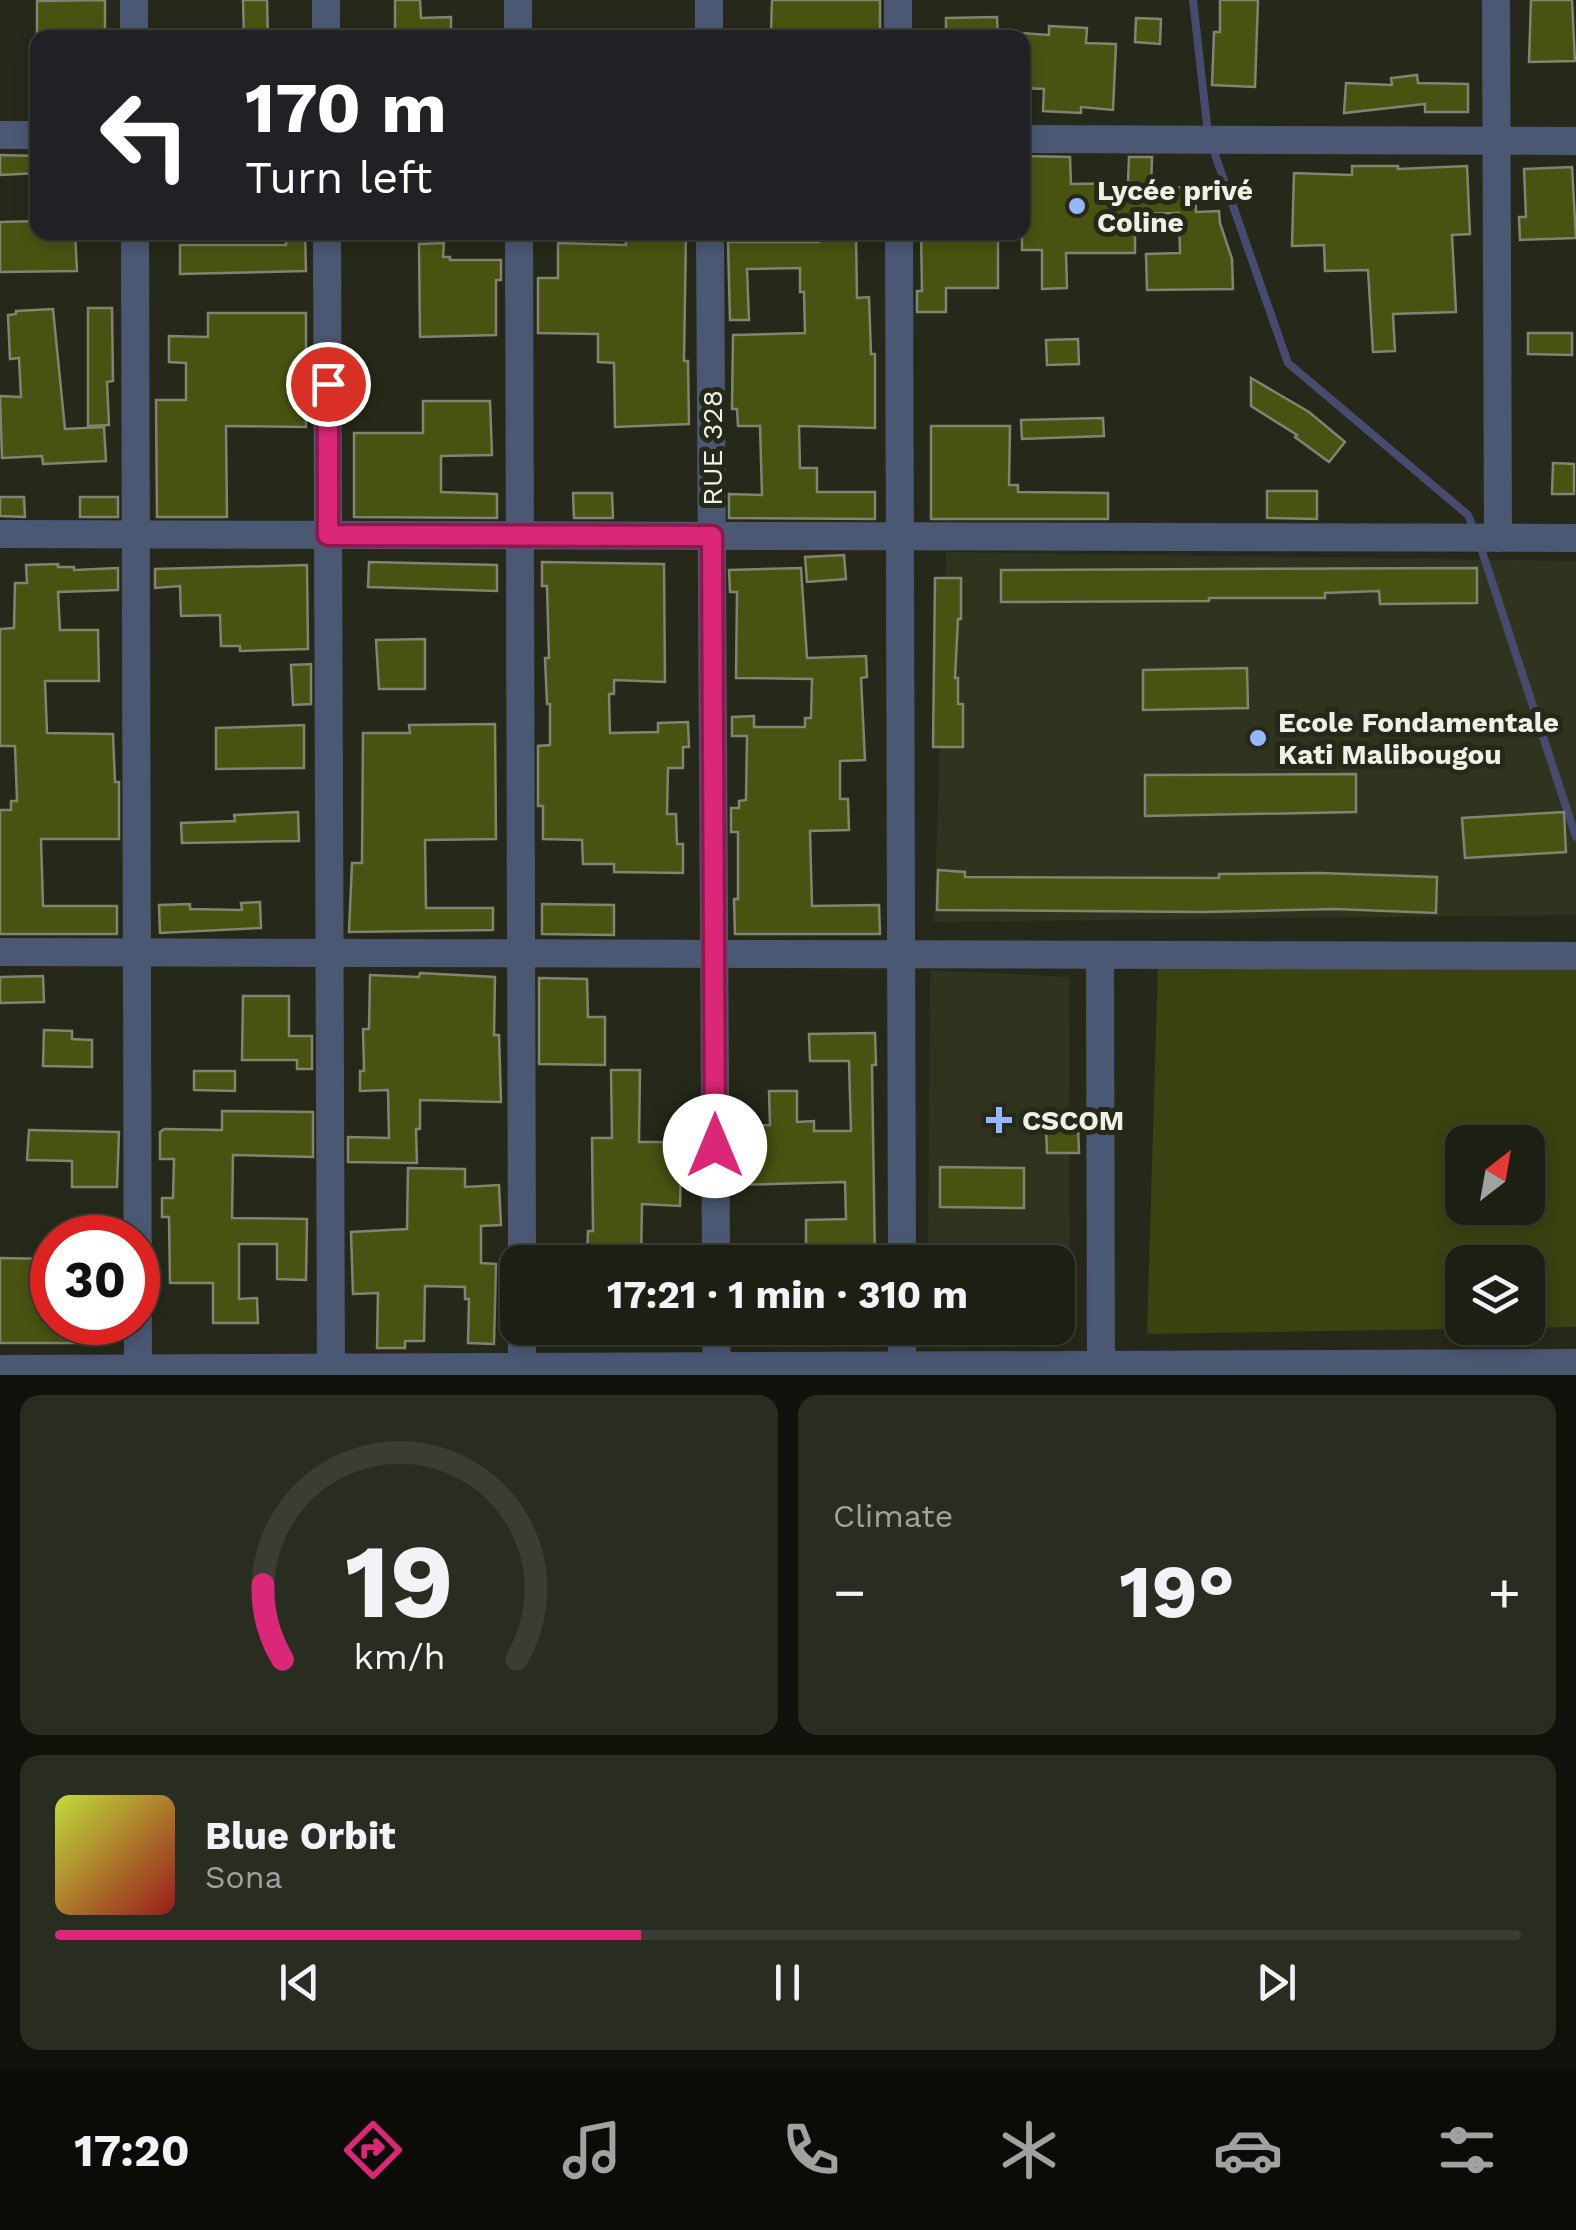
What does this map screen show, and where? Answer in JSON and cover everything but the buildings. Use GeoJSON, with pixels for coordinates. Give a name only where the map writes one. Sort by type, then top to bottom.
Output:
{"type":"FeatureCollection","features":[{"type":"Feature","properties":{"kind":"street"},"geometry":{"type":"LineString","coordinates":[[134,0],[134,30]]}},
{"type":"Feature","properties":{"kind":"street"},"geometry":{"type":"LineString","coordinates":[[326,0],[326,30]]}},
{"type":"Feature","properties":{"kind":"street"},"geometry":{"type":"LineString","coordinates":[[518,0],[518,30]]}},
{"type":"Feature","properties":{"kind":"street"},"geometry":{"type":"LineString","coordinates":[[709,0],[709,30]]}},
{"type":"Feature","properties":{"kind":"street"},"geometry":{"type":"LineString","coordinates":[[898,0],[898,30]]}},
{"type":"Feature","properties":{"kind":"street"},"geometry":{"type":"LineString","coordinates":[[1496,0],[1498,538]]}},
{"type":"Feature","properties":{"kind":"street"},"geometry":{"type":"LineString","coordinates":[[0,135],[30,135]]}},
{"type":"Feature","properties":{"kind":"street"},"geometry":{"type":"LineString","coordinates":[[1030,139],[1576,141]]}},
{"type":"Feature","properties":{"kind":"street"},"geometry":{"type":"LineString","coordinates":[[135,240],[138,1372]]}},
{"type":"Feature","properties":{"kind":"street"},"geometry":{"type":"LineString","coordinates":[[327,240],[331,1371]]}},
{"type":"Feature","properties":{"kind":"street"},"geometry":{"type":"LineString","coordinates":[[519,240],[522,1245]]}},
{"type":"Feature","properties":{"kind":"street","name":"RUE 328"},"geometry":{"type":"LineString","coordinates":[[710,240],[716,1245]]}},
{"type":"Feature","properties":{"kind":"street"},"geometry":{"type":"LineString","coordinates":[[899,240],[902,1245]]}},
{"type":"Feature","properties":{"kind":"street"},"geometry":{"type":"LineString","coordinates":[[0,534],[1576,538]]}},
{"type":"Feature","properties":{"kind":"street"},"geometry":{"type":"LineString","coordinates":[[0,952],[1576,956]]}},
{"type":"Feature","properties":{"kind":"street"},"geometry":{"type":"LineString","coordinates":[[1100,954],[1101,1370]]}},
{"type":"Feature","properties":{"kind":"street"},"geometry":{"type":"LineString","coordinates":[[522,1345],[522,1371]]}},
{"type":"Feature","properties":{"kind":"street"},"geometry":{"type":"LineString","coordinates":[[716,1345],[716,1371]]}},
{"type":"Feature","properties":{"kind":"street"},"geometry":{"type":"LineString","coordinates":[[0,1368],[138,1372],[1442,1370],[1576,1364]]}},
{"type":"Feature","properties":{"kind":"shaded area","name":"Ecole Fondamentale Kati Malibougou"},"geometry":{"type":"Polygon","coordinates":[[[946,552],[1576,561],[1576,915],[934,922],[946,552]]]}},
{"type":"Feature","properties":{"kind":"shaded area","name":"CSCOM"},"geometry":{"type":"Polygon","coordinates":[[[930,970],[1069,977],[1070,1245],[928,1245],[930,970]]]}},
{"type":"Feature","properties":{"kind":"green space"},"geometry":{"type":"Polygon","coordinates":[[[1158,963],[1576,969],[1576,1327],[1545,1328],[1545,1245],[1445,1245],[1445,1329],[1147,1334],[1158,963]]]}},
{"type":"Feature","properties":{"kind":"waterway"},"geometry":{"type":"LineString","coordinates":[[1193,0],[1208,133]]}},
{"type":"Feature","properties":{"kind":"waterway"},"geometry":{"type":"LineString","coordinates":[[1212,146],[1288,363],[1468,515],[1474,529]]}},
{"type":"Feature","properties":{"kind":"waterway"},"geometry":{"type":"LineString","coordinates":[[1479,542],[1576,837]]}},
{"type":"Feature","properties":{"kind":"place","name":"Lycée privé Coline"},"geometry":{"type":"Point","coordinates":[1077,206]}},
{"type":"Feature","properties":{"kind":"place","name":"Ecole Fondamentale Kati Malibougou"},"geometry":{"type":"Point","coordinates":[1258,738]}},
{"type":"Feature","properties":{"kind":"place","name":"CSCOM"},"geometry":{"type":"Point","coordinates":[999,1120]}},
{"type":"Feature","properties":{"kind":"route"},"geometry":{"type":"LineString","coordinates":[[328,384],[328,535],[712,536],[715,1146]]}}]}
